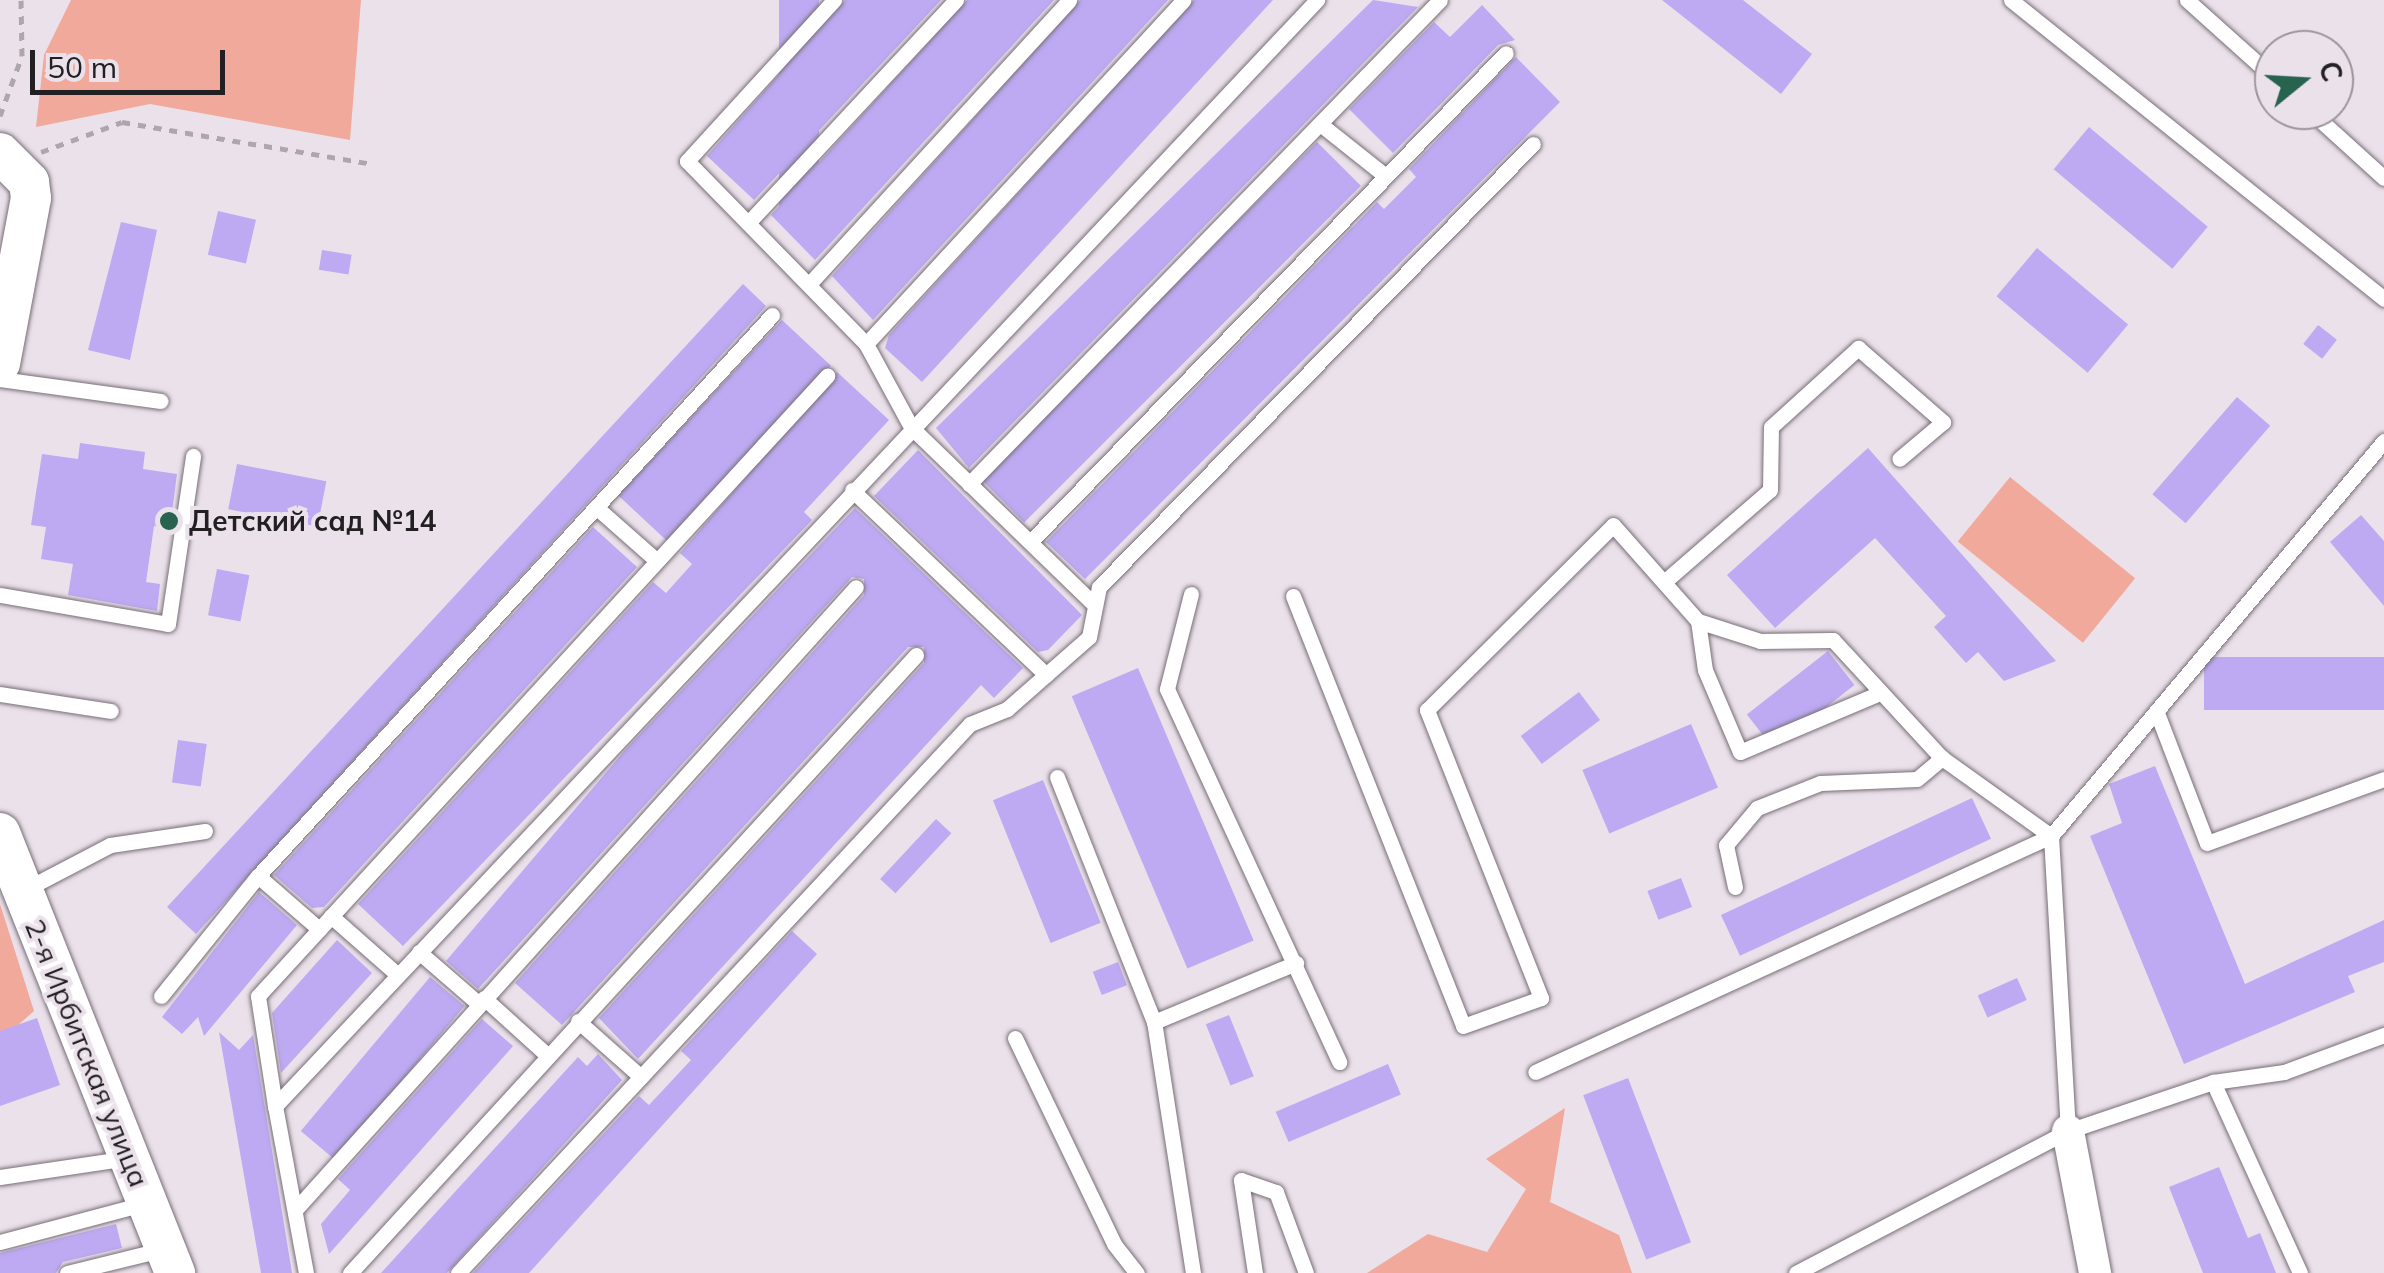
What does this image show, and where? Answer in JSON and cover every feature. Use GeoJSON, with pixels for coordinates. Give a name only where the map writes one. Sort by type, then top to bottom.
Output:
{"type":"FeatureCollection","features":[{"type":"Feature","properties":{"kind":"street"},"geometry":{"type":"LineString","coordinates":[[0,363],[15,166]]}},
{"type":"Feature","properties":{"kind":"street","name":"2-я Ирбитская улица"},"geometry":{"type":"LineString","coordinates":[[0,833],[171,1261]]}},
{"type":"Feature","properties":{"kind":"street"},"geometry":{"type":"LineString","coordinates":[[2068,1131],[2094,1273]]}},
{"type":"Feature","properties":{"kind":"lane"},"geometry":{"type":"LineString","coordinates":[[834,0],[687,161],[811,282],[866,344],[910,427],[1096,604]]}},
{"type":"Feature","properties":{"kind":"lane"},"geometry":{"type":"LineString","coordinates":[[748,222],[956,0]]}},
{"type":"Feature","properties":{"kind":"lane"},"geometry":{"type":"LineString","coordinates":[[811,282],[1069,0]]}},
{"type":"Feature","properties":{"kind":"lane"},"geometry":{"type":"LineString","coordinates":[[866,344],[1183,0]]}},
{"type":"Feature","properties":{"kind":"lane"},"geometry":{"type":"LineString","coordinates":[[275,1106],[910,427],[1317,0]]}},
{"type":"Feature","properties":{"kind":"lane"},"geometry":{"type":"LineString","coordinates":[[970,484],[1324,128],[1440,0]]}},
{"type":"Feature","properties":{"kind":"lane"},"geometry":{"type":"LineString","coordinates":[[2011,0],[2384,299]]}},
{"type":"Feature","properties":{"kind":"lane"},"geometry":{"type":"LineString","coordinates":[[2187,0],[2254,60]]}},
{"type":"Feature","properties":{"kind":"lane"},"geometry":{"type":"LineString","coordinates":[[1030,542],[1383,174],[1506,53]]}},
{"type":"Feature","properties":{"kind":"lane"},"geometry":{"type":"LineString","coordinates":[[1324,128],[1383,174]]}},
{"type":"Feature","properties":{"kind":"lane"},"geometry":{"type":"LineString","coordinates":[[2331,130],[2384,178]]}},
{"type":"Feature","properties":{"kind":"lane"},"geometry":{"type":"LineString","coordinates":[[458,1273],[970,724],[1007,709],[1088,637],[1099,588],[1533,144]]}},
{"type":"Feature","properties":{"kind":"lane"},"geometry":{"type":"LineString","coordinates":[[161,996],[258,876],[772,315]]}},
{"type":"Feature","properties":{"kind":"lane"},"geometry":{"type":"LineString","coordinates":[[1664,582],[1770,490],[1771,427],[1858,348],[1943,422],[1899,458]]}},
{"type":"Feature","properties":{"kind":"lane"},"geometry":{"type":"LineString","coordinates":[[306,1273],[258,996],[827,376]]}},
{"type":"Feature","properties":{"kind":"lane"},"geometry":{"type":"LineString","coordinates":[[0,379],[160,401]]}},
{"type":"Feature","properties":{"kind":"lane"},"geometry":{"type":"LineString","coordinates":[[1534,1072],[2052,836],[2383,443]]}},
{"type":"Feature","properties":{"kind":"lane"},"geometry":{"type":"LineString","coordinates":[[0,595],[168,624],[193,456]]}},
{"type":"Feature","properties":{"kind":"lane"},"geometry":{"type":"LineString","coordinates":[[852,490],[1046,675]]}},
{"type":"Feature","properties":{"kind":"lane"},"geometry":{"type":"LineString","coordinates":[[596,507],[657,560]]}},
{"type":"Feature","properties":{"kind":"lane"},"geometry":{"type":"LineString","coordinates":[[1293,596],[1463,1026],[1541,998],[1427,710],[1613,525],[1698,621],[1760,641],[1833,640],[1874,695],[1942,758],[2052,836]]}},
{"type":"Feature","properties":{"kind":"lane"},"geometry":{"type":"LineString","coordinates":[[294,1210],[856,587]]}},
{"type":"Feature","properties":{"kind":"lane"},"geometry":{"type":"LineString","coordinates":[[1191,594],[1166,689],[1339,1062]]}},
{"type":"Feature","properties":{"kind":"lane"},"geometry":{"type":"LineString","coordinates":[[1698,621],[1705,670],[1740,752],[1874,695]]}},
{"type":"Feature","properties":{"kind":"lane"},"geometry":{"type":"LineString","coordinates":[[350,1273],[546,1054],[916,655]]}},
{"type":"Feature","properties":{"kind":"lane"},"geometry":{"type":"LineString","coordinates":[[0,694],[112,711]]}},
{"type":"Feature","properties":{"kind":"lane"},"geometry":{"type":"LineString","coordinates":[[2157,713],[2207,844],[2384,779]]}},
{"type":"Feature","properties":{"kind":"lane"},"geometry":{"type":"LineString","coordinates":[[1735,887],[1726,846],[1756,808],[1820,783],[1917,779],[1942,758]]}},
{"type":"Feature","properties":{"kind":"lane"},"geometry":{"type":"LineString","coordinates":[[1056,776],[1154,1022],[1193,1273]]}},
{"type":"Feature","properties":{"kind":"lane"},"geometry":{"type":"LineString","coordinates":[[22,892],[110,844],[205,831]]}},
{"type":"Feature","properties":{"kind":"lane"},"geometry":{"type":"LineString","coordinates":[[2052,836],[2068,1131]]}},
{"type":"Feature","properties":{"kind":"lane"},"geometry":{"type":"LineString","coordinates":[[258,876],[319,929]]}},
{"type":"Feature","properties":{"kind":"lane"},"geometry":{"type":"LineString","coordinates":[[331,916],[398,975]]}},
{"type":"Feature","properties":{"kind":"lane"},"geometry":{"type":"LineString","coordinates":[[420,952],[546,1054]]}},
{"type":"Feature","properties":{"kind":"lane"},"geometry":{"type":"LineString","coordinates":[[1154,1022],[1296,964]]}},
{"type":"Feature","properties":{"kind":"lane"},"geometry":{"type":"LineString","coordinates":[[578,1021],[641,1077]]}},
{"type":"Feature","properties":{"kind":"lane"},"geometry":{"type":"LineString","coordinates":[[1796,1273],[2068,1131],[2213,1082],[2284,1072],[2384,1035]]}},
{"type":"Feature","properties":{"kind":"lane"},"geometry":{"type":"LineString","coordinates":[[1015,1038],[1114,1244],[1137,1273]]}},
{"type":"Feature","properties":{"kind":"lane"},"geometry":{"type":"LineString","coordinates":[[2213,1082],[2300,1273]]}},
{"type":"Feature","properties":{"kind":"lane"},"geometry":{"type":"LineString","coordinates":[[0,1176],[128,1158]]}},
{"type":"Feature","properties":{"kind":"lane"},"geometry":{"type":"LineString","coordinates":[[1255,1273],[1242,1180],[1276,1192],[1306,1273]]}},
{"type":"Feature","properties":{"kind":"lane"},"geometry":{"type":"LineString","coordinates":[[0,1242],[146,1203]]}},
{"type":"Feature","properties":{"kind":"lane"},"geometry":{"type":"LineString","coordinates":[[67,1273],[171,1261]]}},
{"type":"Feature","properties":{"kind":"path"},"geometry":{"type":"LineString","coordinates":[[0,116],[22,56],[22,0]]}},
{"type":"Feature","properties":{"kind":"path"},"geometry":{"type":"LineString","coordinates":[[15,166],[122,122],[368,163]]}},
{"type":"Feature","properties":{"kind":"shaded area"},"geometry":{"type":"Polygon","coordinates":[[[71,0],[361,0],[350,140],[150,104],[36,127],[44,55],[71,0]]]}},
{"type":"Feature","properties":{"kind":"shaded area"},"geometry":{"type":"Polygon","coordinates":[[[2010,477],[2135,578],[2083,643],[1958,542],[2010,477]]]}},
{"type":"Feature","properties":{"kind":"shaded area"},"geometry":{"type":"Polygon","coordinates":[[[0,904],[34,1011],[0,1041],[0,904]]]}},
{"type":"Feature","properties":{"kind":"shaded area"},"geometry":{"type":"Polygon","coordinates":[[[1565,1108],[1550,1202],[1619,1235],[1632,1273],[1367,1273],[1428,1234],[1487,1252],[1526,1189],[1486,1159],[1565,1108]]]}},
{"type":"Feature","properties":{"kind":"building"},"geometry":{"type":"Polygon","coordinates":[[[779,0],[819,0],[819,214],[779,214],[779,0]]]}},
{"type":"Feature","properties":{"kind":"building"},"geometry":{"type":"Polygon","coordinates":[[[845,0],[941,0],[754,200],[707,156],[845,0]]]}},
{"type":"Feature","properties":{"kind":"building"},"geometry":{"type":"Polygon","coordinates":[[[967,0],[1054,0],[815,260],[771,215],[967,0]]]}},
{"type":"Feature","properties":{"kind":"building"},"geometry":{"type":"Polygon","coordinates":[[[1080,0],[1168,0],[873,320],[832,276],[1080,0]]]}},
{"type":"Feature","properties":{"kind":"building"},"geometry":{"type":"Polygon","coordinates":[[[1194,0],[1273,0],[922,382],[885,348],[889,335],[1194,0]]]}},
{"type":"Feature","properties":{"kind":"building"},"geometry":{"type":"Polygon","coordinates":[[[1373,0],[1418,7],[969,468],[936,428],[1373,0]]]}},
{"type":"Feature","properties":{"kind":"building"},"geometry":{"type":"Polygon","coordinates":[[[1662,0],[1743,0],[1812,54],[1781,94],[1662,0]]]}},
{"type":"Feature","properties":{"kind":"building"},"geometry":{"type":"Polygon","coordinates":[[[1482,5],[1515,40],[1498,45],[1393,153],[1349,109],[1434,22],[1450,37],[1482,5]]]}},
{"type":"Feature","properties":{"kind":"building"},"geometry":{"type":"Polygon","coordinates":[[[1516,57],[1560,102],[1085,579],[1046,542],[1377,202],[1384,209],[1416,177],[1409,169],[1516,57]]]}},
{"type":"Feature","properties":{"kind":"building"},"geometry":{"type":"Polygon","coordinates":[[[2089,127],[2208,227],[2172,269],[2054,169],[2089,127]]]}},
{"type":"Feature","properties":{"kind":"building"},"geometry":{"type":"Polygon","coordinates":[[[1317,142],[1361,186],[1024,522],[980,479],[1317,142]]]}},
{"type":"Feature","properties":{"kind":"building"},"geometry":{"type":"Polygon","coordinates":[[[218,211],[256,220],[246,264],[208,255],[218,211]]]}},
{"type":"Feature","properties":{"kind":"building"},"geometry":{"type":"Polygon","coordinates":[[[121,222],[157,230],[130,360],[88,350],[121,222]]]}},
{"type":"Feature","properties":{"kind":"building"},"geometry":{"type":"Polygon","coordinates":[[[2037,248],[2128,324],[2088,373],[1997,296],[2037,248]]]}},
{"type":"Feature","properties":{"kind":"building"},"geometry":{"type":"Polygon","coordinates":[[[322,250],[352,255],[349,274],[319,270],[322,250]]]}},
{"type":"Feature","properties":{"kind":"building"},"geometry":{"type":"Polygon","coordinates":[[[743,284],[766,306],[196,934],[167,907],[743,284]]]}},
{"type":"Feature","properties":{"kind":"building"},"geometry":{"type":"Polygon","coordinates":[[[782,320],[831,366],[667,541],[618,496],[782,320]]]}},
{"type":"Feature","properties":{"kind":"building"},"geometry":{"type":"Polygon","coordinates":[[[2318,325],[2337,340],[2322,359],[2303,344],[2318,325]]]}},
{"type":"Feature","properties":{"kind":"building"},"geometry":{"type":"Polygon","coordinates":[[[837,372],[889,420],[804,512],[812,520],[403,946],[358,904],[653,582],[666,593],[692,564],[680,553],[837,372]]]}},
{"type":"Feature","properties":{"kind":"building"},"geometry":{"type":"Polygon","coordinates":[[[2237,397],[2270,426],[2186,523],[2152,494],[2237,397]]]}},
{"type":"Feature","properties":{"kind":"building"},"geometry":{"type":"Polygon","coordinates":[[[80,443],[145,452],[143,469],[177,474],[170,528],[154,526],[146,582],[160,584],[157,611],[68,595],[73,564],[41,559],[46,527],[31,525],[42,454],[78,459],[80,443]]]}},
{"type":"Feature","properties":{"kind":"building"},"geometry":{"type":"Polygon","coordinates":[[[1868,448],[2056,661],[2004,681],[1978,652],[1966,663],[1934,627],[1946,616],[1875,538],[1775,628],[1727,575],[1868,448]]]}},
{"type":"Feature","properties":{"kind":"building"},"geometry":{"type":"Polygon","coordinates":[[[918,450],[1082,615],[1048,650],[1038,652],[874,496],[918,450]]]}},
{"type":"Feature","properties":{"kind":"building"},"geometry":{"type":"Polygon","coordinates":[[[237,464],[326,481],[318,527],[228,509],[237,464]]]}},
{"type":"Feature","properties":{"kind":"building"},"geometry":{"type":"Polygon","coordinates":[[[855,508],[1023,668],[994,698],[981,685],[638,1059],[599,1018],[924,663],[924,647],[908,647],[562,1025],[515,983],[864,595],[864,579],[852,577],[478,989],[446,961],[626,749],[855,508]]]}},
{"type":"Feature","properties":{"kind":"building"},"geometry":{"type":"Polygon","coordinates":[[[2361,515],[2384,541],[2384,606],[2330,542],[2361,515]]]}},
{"type":"Feature","properties":{"kind":"building"},"geometry":{"type":"Polygon","coordinates":[[[593,527],[637,567],[324,907],[312,908],[274,875],[593,527]]]}},
{"type":"Feature","properties":{"kind":"building"},"geometry":{"type":"Polygon","coordinates":[[[217,569],[249,575],[240,621],[208,615],[217,569]]]}},
{"type":"Feature","properties":{"kind":"building"},"geometry":{"type":"Polygon","coordinates":[[[1828,651],[1854,685],[1773,748],[1747,714],[1828,651]]]}},
{"type":"Feature","properties":{"kind":"building"},"geometry":{"type":"Polygon","coordinates":[[[2204,657],[2384,657],[2384,710],[2204,710],[2204,657]]]}},
{"type":"Feature","properties":{"kind":"building"},"geometry":{"type":"Polygon","coordinates":[[[1138,668],[1254,940],[1187,969],[1072,696],[1138,668]]]}},
{"type":"Feature","properties":{"kind":"building"},"geometry":{"type":"Polygon","coordinates":[[[1579,692],[1600,720],[1542,764],[1521,736],[1579,692]]]}},
{"type":"Feature","properties":{"kind":"building"},"geometry":{"type":"Polygon","coordinates":[[[1691,724],[1718,788],[1609,834],[1582,770],[1691,724]]]}},
{"type":"Feature","properties":{"kind":"building"},"geometry":{"type":"Polygon","coordinates":[[[178,740],[207,744],[201,787],[172,783],[178,740]]]}},
{"type":"Feature","properties":{"kind":"building"},"geometry":{"type":"Polygon","coordinates":[[[2155,766],[2245,984],[2384,920],[2384,962],[2348,976],[2355,992],[2184,1064],[2090,836],[2122,823],[2109,784],[2155,766]]]}},
{"type":"Feature","properties":{"kind":"building"},"geometry":{"type":"Polygon","coordinates":[[[1043,780],[1101,923],[1051,943],[993,800],[1043,780]]]}},
{"type":"Feature","properties":{"kind":"building"},"geometry":{"type":"Polygon","coordinates":[[[1972,798],[1991,839],[1740,956],[1721,915],[1972,798]]]}},
{"type":"Feature","properties":{"kind":"building"},"geometry":{"type":"Polygon","coordinates":[[[936,819],[951,833],[895,893],[880,879],[936,819]]]}},
{"type":"Feature","properties":{"kind":"building"},"geometry":{"type":"Polygon","coordinates":[[[1681,878],[1692,907],[1659,920],[1647,891],[1681,878]]]}},
{"type":"Feature","properties":{"kind":"building"},"geometry":{"type":"Polygon","coordinates":[[[259,892],[297,925],[204,1036],[198,1017],[182,1034],[162,1017],[259,892]]]}},
{"type":"Feature","properties":{"kind":"building"},"geometry":{"type":"Polygon","coordinates":[[[792,931],[817,954],[529,1273],[473,1273],[639,1096],[649,1105],[691,1060],[681,1051],[792,931]]]}},
{"type":"Feature","properties":{"kind":"building"},"geometry":{"type":"Polygon","coordinates":[[[337,940],[372,973],[281,1073],[272,1013],[337,940]]]}},
{"type":"Feature","properties":{"kind":"building"},"geometry":{"type":"Polygon","coordinates":[[[1118,962],[1127,985],[1102,995],[1093,972],[1118,962]]]}},
{"type":"Feature","properties":{"kind":"building"},"geometry":{"type":"Polygon","coordinates":[[[430,977],[464,1006],[335,1160],[301,1131],[430,977]]]}},
{"type":"Feature","properties":{"kind":"building"},"geometry":{"type":"Polygon","coordinates":[[[2017,978],[2027,1000],[1987,1017],[1978,995],[2017,978]]]}},
{"type":"Feature","properties":{"kind":"building"},"geometry":{"type":"Polygon","coordinates":[[[1229,1015],[1254,1076],[1231,1086],[1206,1024],[1229,1015]]]}},
{"type":"Feature","properties":{"kind":"building"},"geometry":{"type":"Polygon","coordinates":[[[37,1018],[60,1085],[0,1106],[0,1031],[37,1018]]]}},
{"type":"Feature","properties":{"kind":"building"},"geometry":{"type":"Polygon","coordinates":[[[482,1019],[513,1046],[329,1254],[321,1224],[350,1190],[338,1179],[482,1019]]]}},
{"type":"Feature","properties":{"kind":"building"},"geometry":{"type":"Polygon","coordinates":[[[219,1032],[239,1050],[253,1035],[292,1273],[261,1273],[219,1032]]]}},
{"type":"Feature","properties":{"kind":"building"},"geometry":{"type":"Polygon","coordinates":[[[598,1054],[622,1080],[447,1273],[381,1273],[578,1057],[587,1066],[598,1054]]]}},
{"type":"Feature","properties":{"kind":"building"},"geometry":{"type":"Polygon","coordinates":[[[1388,1064],[1401,1094],[1289,1142],[1276,1112],[1388,1064]]]}},
{"type":"Feature","properties":{"kind":"building"},"geometry":{"type":"Polygon","coordinates":[[[1628,1078],[1691,1242],[1646,1260],[1583,1095],[1628,1078]]]}},
{"type":"Feature","properties":{"kind":"building"},"geometry":{"type":"Polygon","coordinates":[[[2219,1167],[2248,1238],[2260,1233],[2276,1273],[2203,1273],[2169,1187],[2219,1167]]]}},
{"type":"Feature","properties":{"kind":"building"},"geometry":{"type":"Polygon","coordinates":[[[116,1224],[122,1248],[63,1262],[56,1273],[0,1273],[0,1253],[116,1224]]]}},
{"type":"Feature","properties":{"kind":"place","name":"Детский сад №14"},"geometry":{"type":"Point","coordinates":[169,521]}}]}
